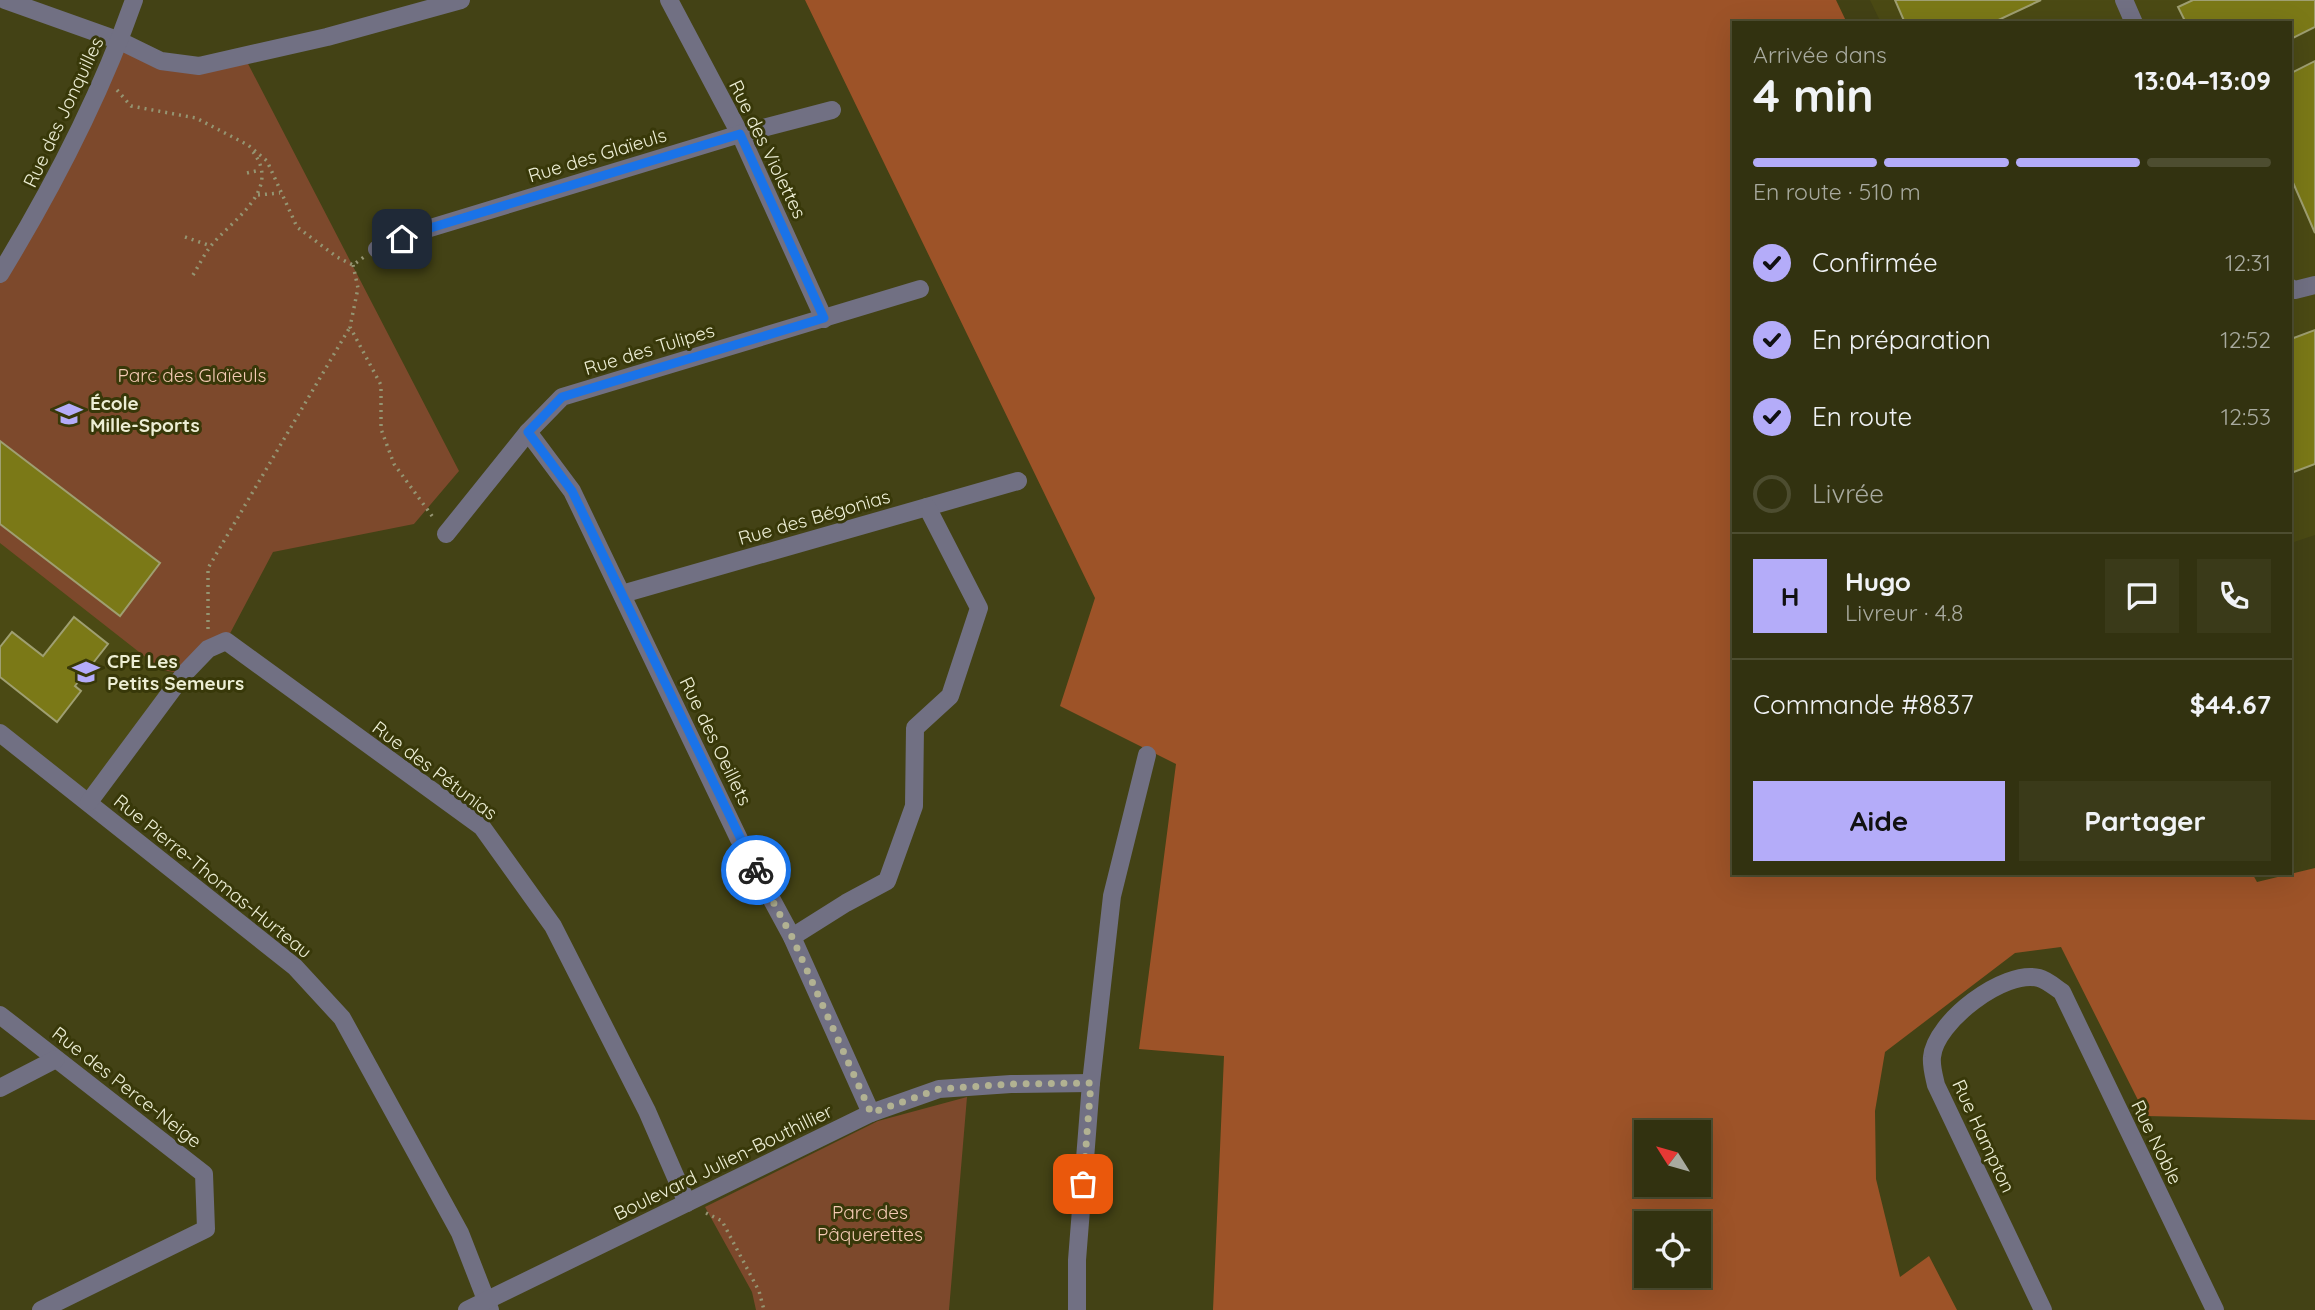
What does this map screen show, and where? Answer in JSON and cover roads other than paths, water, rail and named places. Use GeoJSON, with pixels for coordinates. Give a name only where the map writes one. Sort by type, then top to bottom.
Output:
{"type":"FeatureCollection","features":[{"type":"Feature","properties":{"kind":"street"},"geometry":{"type":"LineString","coordinates":[[5,0],[120,41],[161,61],[199,66],[327,37],[461,0]]}},
{"type":"Feature","properties":{"kind":"street","name":"Rue des Jonquilles"},"geometry":{"type":"LineString","coordinates":[[0,274],[44,202],[120,41],[134,0]]}},
{"type":"Feature","properties":{"kind":"street","name":"Rue des Violettes"},"geometry":{"type":"LineString","coordinates":[[669,0],[740,134],[824,318]]}},
{"type":"Feature","properties":{"kind":"street"},"geometry":{"type":"LineString","coordinates":[[2124,0],[2133,21]]}},
{"type":"Feature","properties":{"kind":"street","name":"Rue des Glaïeuls"},"geometry":{"type":"LineString","coordinates":[[377,249],[427,229],[740,134],[832,110]]}},
{"type":"Feature","properties":{"kind":"street"},"geometry":{"type":"LineString","coordinates":[[2292,288],[2315,285]]}},
{"type":"Feature","properties":{"kind":"street","name":"Rue des Tulipes"},"geometry":{"type":"LineString","coordinates":[[446,534],[528,432],[562,397],[920,289]]}},
{"type":"Feature","properties":{"kind":"street","name":"Rue des Oeillets"},"geometry":{"type":"LineString","coordinates":[[528,432],[572,491],[739,838],[792,937],[871,1113]]}},
{"type":"Feature","properties":{"kind":"street","name":"Rue des Bégonias"},"geometry":{"type":"LineString","coordinates":[[622,594],[1018,481]]}},
{"type":"Feature","properties":{"kind":"street"},"geometry":{"type":"LineString","coordinates":[[792,937],[887,881],[914,806],[915,728],[950,696],[979,608],[927,506]]}},
{"type":"Feature","properties":{"kind":"street","name":"Rue des Pétunias"},"geometry":{"type":"LineString","coordinates":[[89,802],[184,674],[208,649],[226,641],[482,827],[553,926],[647,1111],[687,1203]]}},
{"type":"Feature","properties":{"kind":"street","name":"Rue Pierre-Thomas-Hurteau"},"geometry":{"type":"LineString","coordinates":[[0,733],[295,967],[342,1018],[460,1233],[488,1305]]}},
{"type":"Feature","properties":{"kind":"street"},"geometry":{"type":"LineString","coordinates":[[1077,1310],[1077,1260],[1091,1083],[1112,896],[1147,755]]}},
{"type":"Feature","properties":{"kind":"street","name":"Rue Hampton"},"geometry":{"type":"LineString","coordinates":[[2043,1310],[1936,1085],[1932,1056],[1945,1027],[1969,1002],[2013,978],[2039,978],[2062,992]]}},
{"type":"Feature","properties":{"kind":"street","name":"Rue Noble"},"geometry":{"type":"LineString","coordinates":[[2062,992],[2215,1310]]}},
{"type":"Feature","properties":{"kind":"street","name":"Rue des Perce-Neige"},"geometry":{"type":"LineString","coordinates":[[0,1015],[204,1174],[206,1229],[41,1310]]}},
{"type":"Feature","properties":{"kind":"street"},"geometry":{"type":"LineString","coordinates":[[0,1088],[56,1059]]}},
{"type":"Feature","properties":{"kind":"street","name":"Boulevard Julien-Bouthillier"},"geometry":{"type":"LineString","coordinates":[[467,1310],[488,1305],[871,1113],[939,1089],[1011,1084],[1091,1083]]}},
{"type":"Feature","properties":{"kind":"place","name":"École Mille-Sports"},"geometry":{"type":"Point","coordinates":[69,414]}},
{"type":"Feature","properties":{"kind":"place","name":"CPE Les Petits Semeurs"},"geometry":{"type":"Point","coordinates":[86,672]}},
{"type":"Feature","properties":{"kind":"park label","name":"Parc des Glaïeuls"},"geometry":{"type":"Point","coordinates":[192,375]}},
{"type":"Feature","properties":{"kind":"park label","name":"Parc des Pâquerettes"},"geometry":{"type":"Point","coordinates":[870,1223]}}]}
